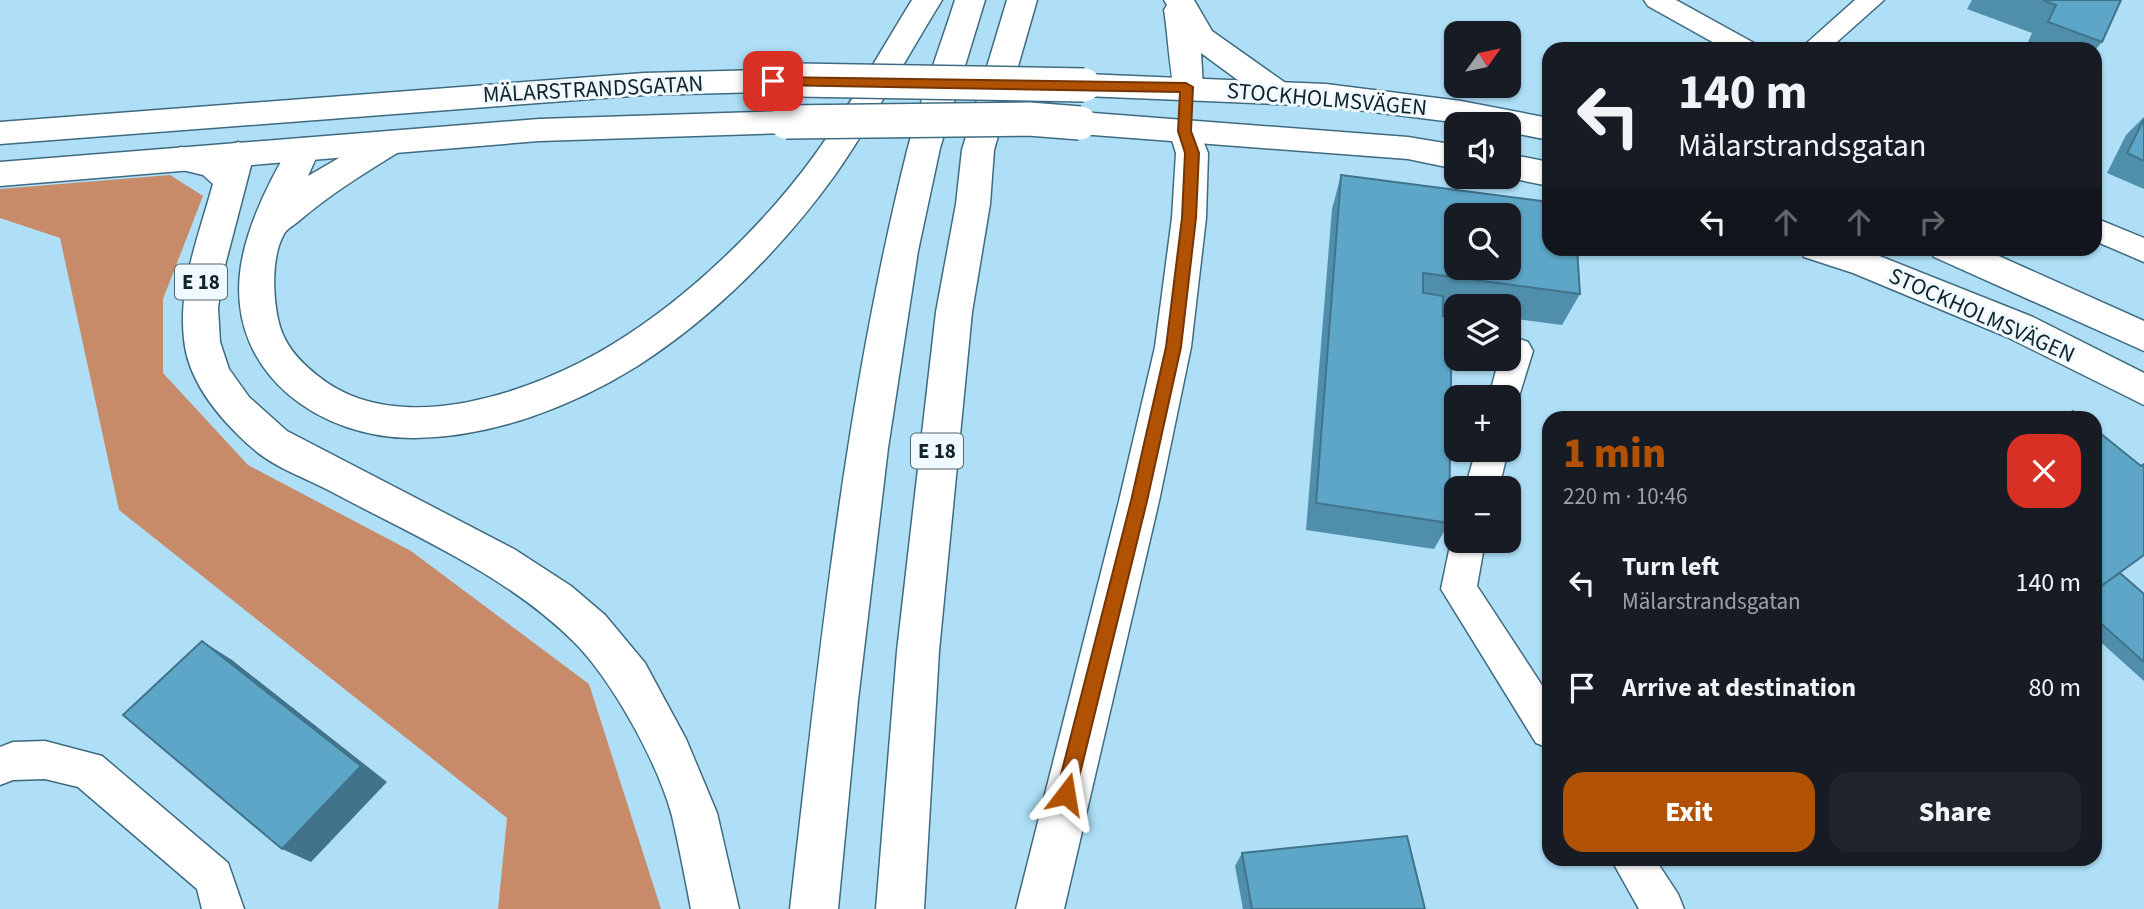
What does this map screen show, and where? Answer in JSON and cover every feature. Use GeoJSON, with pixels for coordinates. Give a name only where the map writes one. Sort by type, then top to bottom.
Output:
{"type":"FeatureCollection","features":[{"type":"Feature","properties":{"kind":"main road","name":"E 18"},"geometry":{"type":"LineString","coordinates":[[304,149],[260,253],[257,289],[259,317],[265,341],[274,356],[313,394],[338,409],[366,417],[416,422],[463,418],[526,403],[626,354],[682,314],[763,237],[807,187],[833,150],[927,0]]}},
{"type":"Feature","properties":{"kind":"main road"},"geometry":{"type":"LineString","coordinates":[[814,909],[836,701],[869,448],[899,264],[925,148],[970,0]]}},
{"type":"Feature","properties":{"kind":"main road","name":"E 18"},"geometry":{"type":"LineString","coordinates":[[900,909],[918,651],[954,312],[973,204],[978,150],[1022,0]]}},
{"type":"Feature","properties":{"kind":"main road"},"geometry":{"type":"LineString","coordinates":[[1040,909],[1142,489],[1173,347],[1189,218],[1192,153],[1185,131],[1188,66],[1178,0]]}},
{"type":"Feature","properties":{"kind":"main road"},"geometry":{"type":"LineString","coordinates":[[1178,0],[1201,38],[1276,93]]}},
{"type":"Feature","properties":{"kind":"main road","name":"MÄLARSTRANDSGATAN"},"geometry":{"type":"LineString","coordinates":[[0,133],[257,116],[644,83],[799,80],[1186,87]]}},
{"type":"Feature","properties":{"kind":"main road","name":"STOCKHOLMSVÄGEN"},"geometry":{"type":"LineString","coordinates":[[1186,87],[1326,95],[1461,112],[1542,128]]}},
{"type":"Feature","properties":{"kind":"main road"},"geometry":{"type":"LineString","coordinates":[[304,149],[318,109]]}},
{"type":"Feature","properties":{"kind":"main road"},"geometry":{"type":"LineString","coordinates":[[0,174],[181,159],[213,166],[235,167],[257,116]]}},
{"type":"Feature","properties":{"kind":"main road","name":"MÄLARSTRANDSGATAN"},"geometry":{"type":"LineString","coordinates":[[235,167],[304,149],[538,130],[786,122],[1029,119],[1185,131]]}},
{"type":"Feature","properties":{"kind":"main road","name":"STOCKHOLMSVÄGEN"},"geometry":{"type":"LineString","coordinates":[[1185,131],[1408,148],[1444,155]]}},
{"type":"Feature","properties":{"kind":"main road"},"geometry":{"type":"LineString","coordinates":[[272,224],[319,185],[391,142]]}},
{"type":"Feature","properties":{"kind":"main road","name":"E 18"},"geometry":{"type":"LineString","coordinates":[[235,167],[210,247],[199,306],[202,349],[216,385],[248,423],[273,442],[500,562],[556,599],[590,629],[630,677],[670,755],[694,813],[715,909]]}},
{"type":"Feature","properties":{"kind":"main road"},"geometry":{"type":"LineString","coordinates":[[1521,169],[1542,173]]}},
{"type":"Feature","properties":{"kind":"main road","name":"STOCKHOLMSVÄGEN"},"geometry":{"type":"LineString","coordinates":[[1840,256],[2020,327],[2144,390]]}},
{"type":"Feature","properties":{"kind":"main road","name":"STOCKHOLMSVÄGEN"},"geometry":{"type":"LineString","coordinates":[[1965,256],[2144,337]]}},
{"type":"Feature","properties":{"kind":"street"},"geometry":{"type":"LineString","coordinates":[[1657,0],[1732,42]]}},
{"type":"Feature","properties":{"kind":"street"},"geometry":{"type":"LineString","coordinates":[[1821,42],[1871,0]]}},
{"type":"Feature","properties":{"kind":"street"},"geometry":{"type":"LineString","coordinates":[[2102,232],[2144,251]]}},
{"type":"Feature","properties":{"kind":"street"},"geometry":{"type":"LineString","coordinates":[[1466,553],[1459,589],[1542,719]]}},
{"type":"Feature","properties":{"kind":"street"},"geometry":{"type":"LineString","coordinates":[[0,766],[13,761],[45,760],[88,770],[214,877],[223,909]]}},
{"type":"Feature","properties":{"kind":"street"},"geometry":{"type":"LineString","coordinates":[[1635,866],[1663,909]]}},
{"type":"Feature","properties":{"kind":"shaded area"},"geometry":{"type":"Polygon","coordinates":[[[170,175],[203,196],[163,299],[163,373],[248,465],[411,551],[589,684],[661,909],[498,909],[507,818],[119,510],[60,238],[0,218],[0,189],[170,175]]]}},
{"type":"Feature","properties":{"kind":"building"},"geometry":{"type":"Polygon","coordinates":[[[2043,0],[2121,0],[2102,42],[2048,22],[2056,5],[2043,0]]]}},
{"type":"Feature","properties":{"kind":"building"},"geometry":{"type":"Polygon","coordinates":[[[2144,119],[2144,161],[2127,153],[2144,119]]]}},
{"type":"Feature","properties":{"kind":"building"},"geometry":{"type":"Polygon","coordinates":[[[1341,175],[1542,201],[1542,256],[1578,256],[1580,294],[1475,280],[1521,280],[1521,203],[1444,203],[1444,276],[1423,273],[1423,293],[1443,296],[1444,371],[1451,371],[1451,385],[1444,385],[1444,462],[1450,462],[1450,476],[1444,476],[1444,522],[1316,503],[1341,175]]]}},
{"type":"Feature","properties":{"kind":"building"},"geometry":{"type":"Polygon","coordinates":[[[2102,435],[2141,466],[2144,464],[2144,555],[2102,585],[2102,435]]]}},
{"type":"Feature","properties":{"kind":"building"},"geometry":{"type":"Polygon","coordinates":[[[2120,573],[2144,594],[2144,662],[2102,624],[2102,585],[2120,573]]]}},
{"type":"Feature","properties":{"kind":"building"},"geometry":{"type":"Polygon","coordinates":[[[202,641],[361,766],[282,849],[123,715],[202,641]]]}},
{"type":"Feature","properties":{"kind":"building"},"geometry":{"type":"Polygon","coordinates":[[[1407,836],[1425,909],[1252,909],[1242,853],[1407,836]]]}},
{"type":"Feature","properties":{"kind":"route"},"geometry":{"type":"LineString","coordinates":[[773,81],[1186,87],[1185,131],[1192,153],[1189,218],[1183,284],[1173,347],[1139,501],[1066,794]]}}]}
